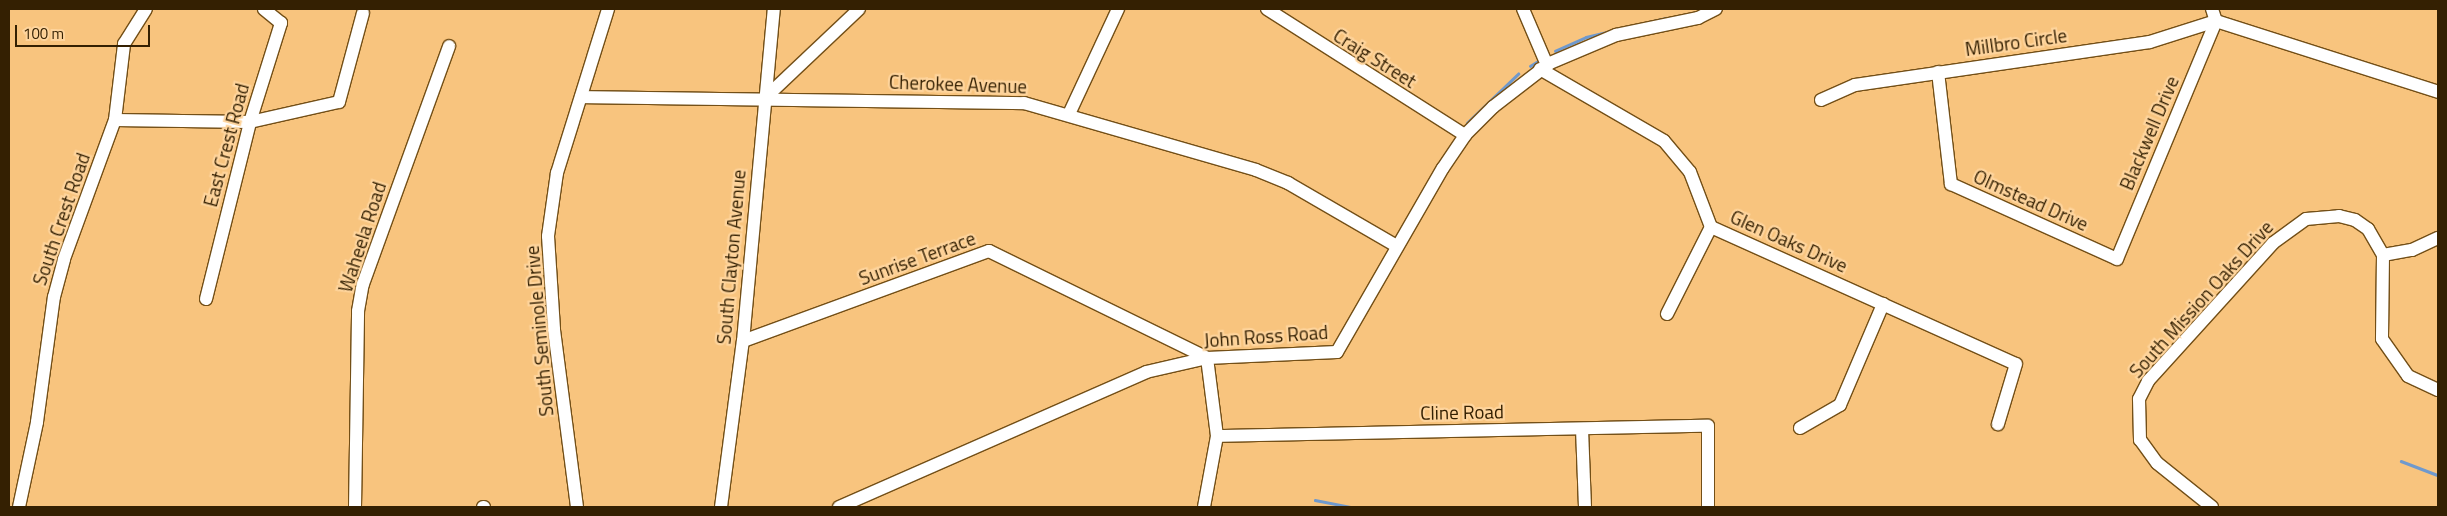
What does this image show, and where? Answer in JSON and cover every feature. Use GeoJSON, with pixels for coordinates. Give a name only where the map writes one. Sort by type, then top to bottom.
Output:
{"type":"FeatureCollection","features":[{"type":"Feature","properties":{"kind":"street","name":"South Crest Road"},"geometry":{"type":"LineString","coordinates":[[19,507],[37,422],[54,297],[64,259],[115,120],[124,44],[146,9]]}},
{"type":"Feature","properties":{"kind":"street","name":"East Crest Road"},"geometry":{"type":"LineString","coordinates":[[206,299],[250,122],[281,23],[264,9]]}},
{"type":"Feature","properties":{"kind":"street","name":"South Seminole Drive"},"geometry":{"type":"LineString","coordinates":[[577,507],[554,329],[548,236],[557,173],[608,9]]}},
{"type":"Feature","properties":{"kind":"street","name":"South Clayton Avenue"},"geometry":{"type":"LineString","coordinates":[[721,507],[743,341],[774,9]]}},
{"type":"Feature","properties":{"kind":"street"},"geometry":{"type":"LineString","coordinates":[[765,98],[859,9]]}},
{"type":"Feature","properties":{"kind":"street"},"geometry":{"type":"LineString","coordinates":[[1069,114],[1118,9]]}},
{"type":"Feature","properties":{"kind":"street","name":"Craig Street"},"geometry":{"type":"LineString","coordinates":[[1267,9],[1305,36],[1465,135]]}},
{"type":"Feature","properties":{"kind":"street"},"geometry":{"type":"LineString","coordinates":[[1523,9],[1544,67]]}},
{"type":"Feature","properties":{"kind":"street","name":"John Ross Road"},"geometry":{"type":"LineString","coordinates":[[839,507],[1146,372],[1207,358],[1337,352],[1396,245],[1465,135],[1544,67],[1616,35],[1716,9]]}},
{"type":"Feature","properties":{"kind":"street"},"geometry":{"type":"LineString","coordinates":[[115,120],[250,122],[338,102],[363,13]]}},
{"type":"Feature","properties":{"kind":"street"},"geometry":{"type":"LineString","coordinates":[[2214,15],[2438,92]]}},
{"type":"Feature","properties":{"kind":"street","name":"Millbro Circle"},"geometry":{"type":"LineString","coordinates":[[1821,100],[1855,85],[2150,42],[2214,15]]}},
{"type":"Feature","properties":{"kind":"street","name":"Blackwell Drive"},"geometry":{"type":"LineString","coordinates":[[2117,259],[2214,15]]}},
{"type":"Feature","properties":{"kind":"street","name":"Waheela Road"},"geometry":{"type":"LineString","coordinates":[[355,507],[358,311],[361,293],[449,46]]}},
{"type":"Feature","properties":{"kind":"street","name":"Glen Oaks Drive"},"geometry":{"type":"LineString","coordinates":[[1544,67],[1664,141],[1690,172],[1710,227],[2016,364],[1998,424]]}},
{"type":"Feature","properties":{"kind":"street","name":"Olmstead Drive"},"geometry":{"type":"LineString","coordinates":[[1938,72],[1951,184],[2117,259]]}},
{"type":"Feature","properties":{"kind":"street","name":"Cherokee Avenue"},"geometry":{"type":"LineString","coordinates":[[581,97],[998,101],[1069,114],[1256,170],[1288,183],[1396,245]]}},
{"type":"Feature","properties":{"kind":"street","name":"South Mission Oaks Drive"},"geometry":{"type":"LineString","coordinates":[[2212,507],[2157,463],[2140,440],[2139,399],[2148,381],[2273,243],[2306,219],[2324,216],[2355,220],[2368,229],[2383,255]]}},
{"type":"Feature","properties":{"kind":"street"},"geometry":{"type":"LineString","coordinates":[[1667,314],[1710,227]]}},
{"type":"Feature","properties":{"kind":"street"},"geometry":{"type":"LineString","coordinates":[[2438,238],[2412,250],[2383,255],[2382,339],[2408,376],[2438,390]]}},
{"type":"Feature","properties":{"kind":"street","name":"Sunrise Terrace"},"geometry":{"type":"LineString","coordinates":[[743,341],[989,252],[1207,358]]}},
{"type":"Feature","properties":{"kind":"street"},"geometry":{"type":"LineString","coordinates":[[1800,428],[1840,405],[1883,304]]}},
{"type":"Feature","properties":{"kind":"street"},"geometry":{"type":"LineString","coordinates":[[1204,507],[1217,436],[1207,358]]}},
{"type":"Feature","properties":{"kind":"street","name":"Cline Road"},"geometry":{"type":"LineString","coordinates":[[1217,436],[1708,426],[1708,507]]}},
{"type":"Feature","properties":{"kind":"street"},"geometry":{"type":"LineString","coordinates":[[1582,429],[1585,507]]}},
{"type":"Feature","properties":{"kind":"waterway"},"geometry":{"type":"LineString","coordinates":[[1555,51],[1586,37],[1666,18]]}},
{"type":"Feature","properties":{"kind":"waterway"},"geometry":{"type":"LineString","coordinates":[[1530,66],[1538,61]]}},
{"type":"Feature","properties":{"kind":"waterway"},"geometry":{"type":"LineString","coordinates":[[1467,123],[1518,74]]}},
{"type":"Feature","properties":{"kind":"waterway"},"geometry":{"type":"LineString","coordinates":[[2401,461],[2438,475]]}},
{"type":"Feature","properties":{"kind":"waterway"},"geometry":{"type":"LineString","coordinates":[[1315,500],[1351,507]]}}]}
